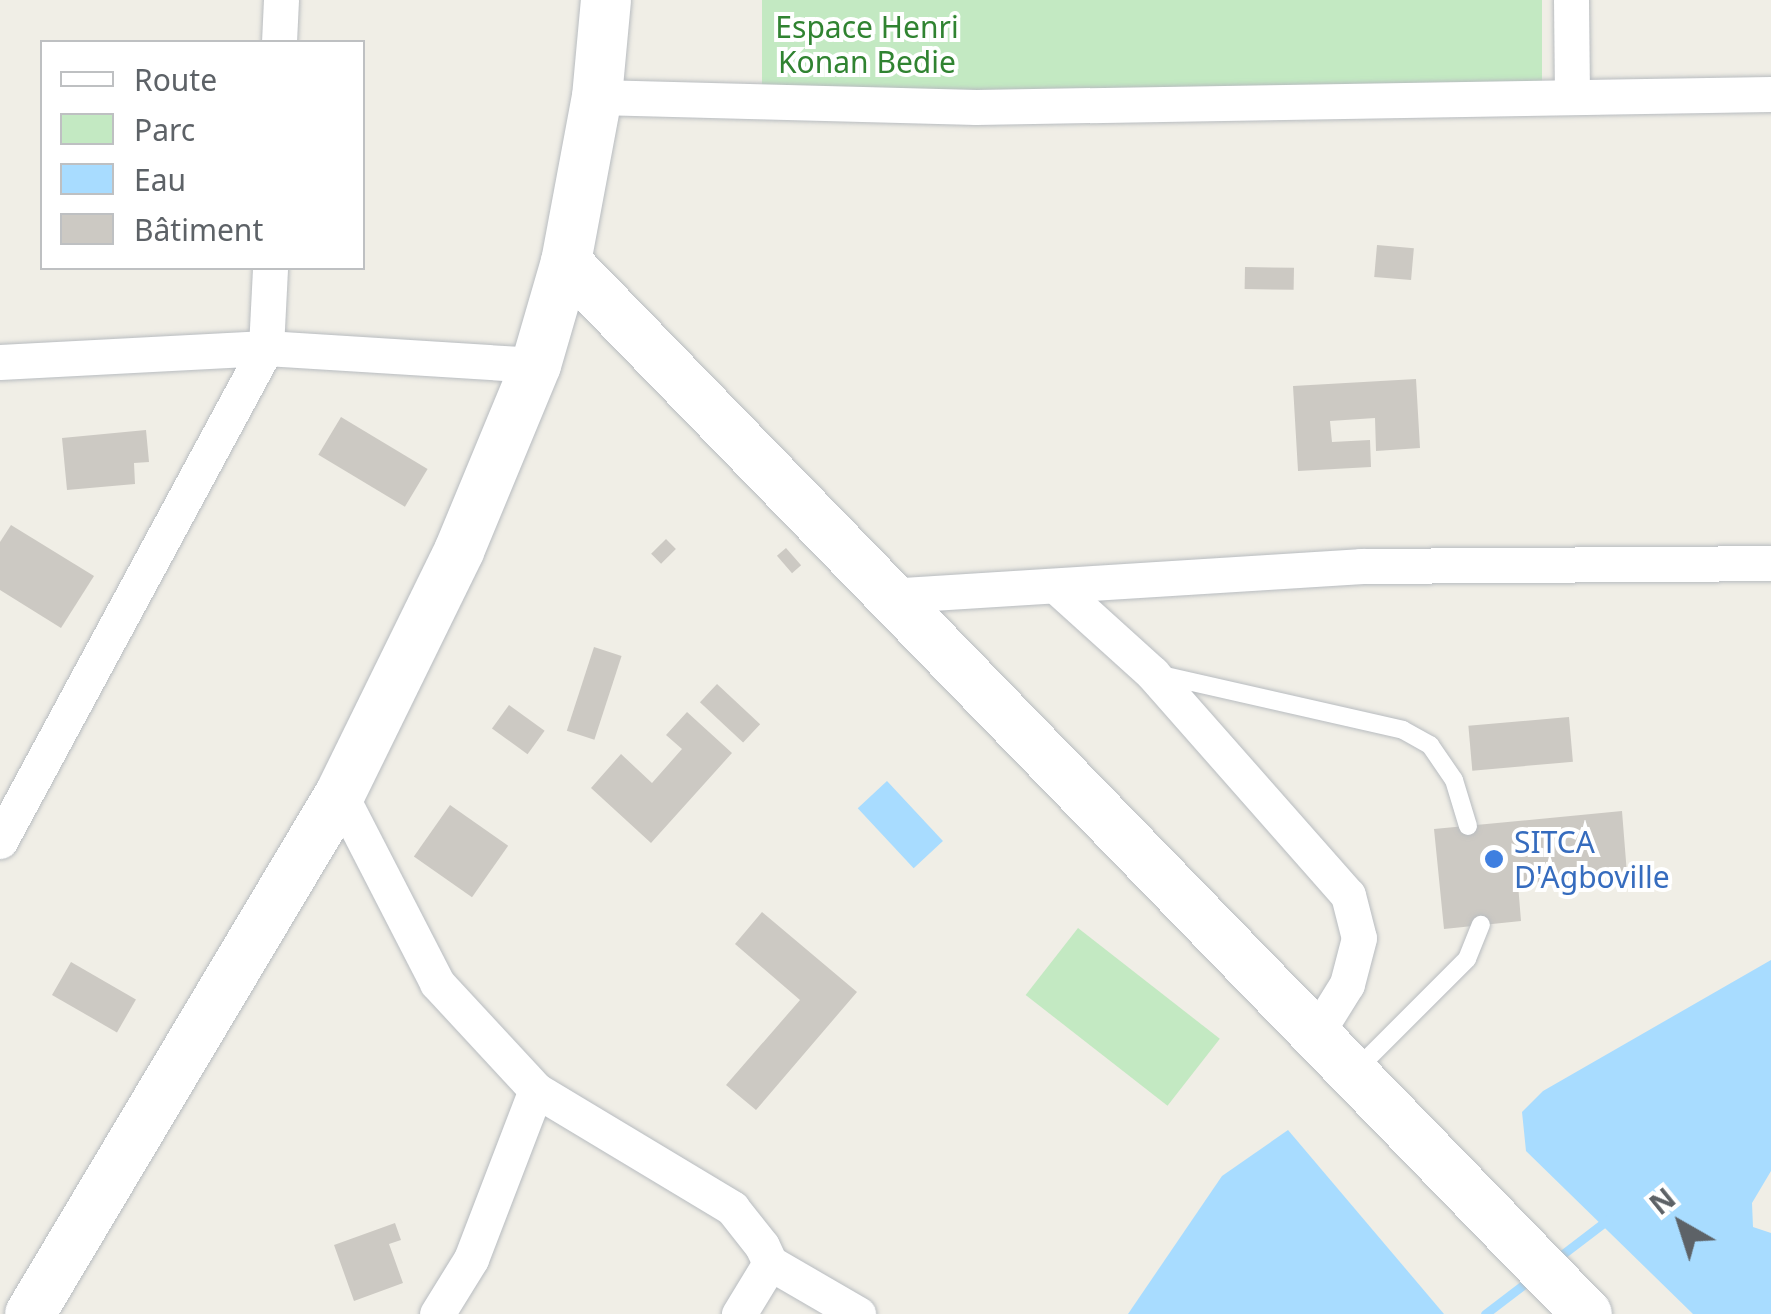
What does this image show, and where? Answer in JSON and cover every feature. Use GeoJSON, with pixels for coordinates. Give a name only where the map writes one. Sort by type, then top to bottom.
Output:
{"type":"FeatureCollection","features":[{"type":"Feature","properties":{"kind":"street"},"geometry":{"type":"LineString","coordinates":[[279,40],[280,0]]}},
{"type":"Feature","properties":{"kind":"street"},"geometry":{"type":"LineString","coordinates":[[30,1314],[340,794],[459,550],[536,365],[566,262],[597,97],[606,0]]}},
{"type":"Feature","properties":{"kind":"street"},"geometry":{"type":"LineString","coordinates":[[1571,0],[1572,95]]}},
{"type":"Feature","properties":{"kind":"street"},"geometry":{"type":"LineString","coordinates":[[597,97],[976,107],[1771,94]]}},
{"type":"Feature","properties":{"kind":"street"},"geometry":{"type":"LineString","coordinates":[[566,262],[884,596],[1354,1072],[1586,1314]]}},
{"type":"Feature","properties":{"kind":"street"},"geometry":{"type":"LineString","coordinates":[[0,841],[266,348],[270,270]]}},
{"type":"Feature","properties":{"kind":"street"},"geometry":{"type":"LineString","coordinates":[[0,362],[266,348],[536,365]]}},
{"type":"Feature","properties":{"kind":"street"},"geometry":{"type":"LineString","coordinates":[[884,596],[1361,566],[1771,563]]}},
{"type":"Feature","properties":{"kind":"street"},"geometry":{"type":"LineString","coordinates":[[1058,588],[1152,672],[1348,895],[1359,938],[1348,984],[1316,1034]]}},
{"type":"Feature","properties":{"kind":"street"},"geometry":{"type":"LineString","coordinates":[[340,794],[437,982],[536,1090],[732,1208],[770,1263],[858,1314]]}},
{"type":"Feature","properties":{"kind":"street"},"geometry":{"type":"LineString","coordinates":[[437,1314],[471,1259],[536,1090]]}},
{"type":"Feature","properties":{"kind":"street"},"geometry":{"type":"LineString","coordinates":[[739,1314],[770,1263]]}},
{"type":"Feature","properties":{"kind":"lane"},"geometry":{"type":"LineString","coordinates":[[1152,672],[1403,730],[1430,745],[1454,780],[1468,826]]}},
{"type":"Feature","properties":{"kind":"lane"},"geometry":{"type":"LineString","coordinates":[[1354,1072],[1467,959],[1481,925]]}},
{"type":"Feature","properties":{"kind":"green space","name":"Espace Henri Konan Bedie"},"geometry":{"type":"Polygon","coordinates":[[[762,0],[1542,0],[1542,91],[762,91],[762,0]]]}},
{"type":"Feature","properties":{"kind":"green space"},"geometry":{"type":"Polygon","coordinates":[[[1078,928],[1220,1039],[1168,1106],[1026,995],[1078,928]]]}},
{"type":"Feature","properties":{"kind":"water"},"geometry":{"type":"Polygon","coordinates":[[[887,781],[943,841],[914,868],[858,808],[887,781]]]}},
{"type":"Feature","properties":{"kind":"water"},"geometry":{"type":"Polygon","coordinates":[[[1771,960],[1771,1171],[1752,1203],[1753,1227],[1771,1233],[1771,1314],[1693,1314],[1526,1151],[1522,1112],[1543,1091],[1771,960]]]}},
{"type":"Feature","properties":{"kind":"water"},"geometry":{"type":"Polygon","coordinates":[[[1288,1130],[1444,1314],[1128,1314],[1222,1176],[1288,1130]]]}},
{"type":"Feature","properties":{"kind":"building"},"geometry":{"type":"Polygon","coordinates":[[[1377,245],[1414,248],[1411,280],[1374,277],[1377,245]]]}},
{"type":"Feature","properties":{"kind":"building"},"geometry":{"type":"Polygon","coordinates":[[[1245,267],[1294,268],[1294,290],[1245,289],[1245,267]]]}},
{"type":"Feature","properties":{"kind":"building"},"geometry":{"type":"Polygon","coordinates":[[[1416,379],[1420,448],[1376,451],[1375,418],[1330,421],[1332,442],[1370,440],[1371,467],[1298,471],[1293,386],[1416,379]]]}},
{"type":"Feature","properties":{"kind":"building"},"geometry":{"type":"Polygon","coordinates":[[[341,417],[428,469],[405,507],[318,455],[341,417]]]}},
{"type":"Feature","properties":{"kind":"building"},"geometry":{"type":"Polygon","coordinates":[[[146,430],[149,462],[134,463],[135,484],[67,490],[62,438],[146,430]]]}},
{"type":"Feature","properties":{"kind":"building"},"geometry":{"type":"Polygon","coordinates":[[[11,525],[94,576],[61,628],[0,590],[0,542],[11,525]]]}},
{"type":"Feature","properties":{"kind":"building"},"geometry":{"type":"Polygon","coordinates":[[[666,539],[676,549],[661,564],[651,554],[666,539]]]}},
{"type":"Feature","properties":{"kind":"building"},"geometry":{"type":"Polygon","coordinates":[[[786,548],[801,565],[792,573],[777,556],[786,548]]]}},
{"type":"Feature","properties":{"kind":"building"},"geometry":{"type":"Polygon","coordinates":[[[594,647],[622,656],[594,740],[567,731],[594,647]]]}},
{"type":"Feature","properties":{"kind":"building"},"geometry":{"type":"Polygon","coordinates":[[[717,684],[760,724],[743,743],[700,702],[717,684]]]}},
{"type":"Feature","properties":{"kind":"building"},"geometry":{"type":"Polygon","coordinates":[[[509,705],[545,731],[528,754],[492,728],[509,705]]]}},
{"type":"Feature","properties":{"kind":"building"},"geometry":{"type":"Polygon","coordinates":[[[687,712],[732,753],[651,843],[591,788],[621,754],[652,783],[682,749],[666,735],[687,712]]]}},
{"type":"Feature","properties":{"kind":"building"},"geometry":{"type":"Polygon","coordinates":[[[1569,717],[1573,762],[1472,771],[1468,726],[1569,717]]]}},
{"type":"Feature","properties":{"kind":"building"},"geometry":{"type":"Polygon","coordinates":[[[450,805],[508,846],[472,897],[414,857],[450,805]]]}},
{"type":"Feature","properties":{"kind":"building"},"geometry":{"type":"Polygon","coordinates":[[[1622,811],[1627,874],[1518,884],[1521,921],[1444,929],[1434,829],[1622,811]]]}},
{"type":"Feature","properties":{"kind":"building"},"geometry":{"type":"Polygon","coordinates":[[[762,912],[857,992],[756,1110],[726,1085],[800,1000],[735,944],[762,912]]]}},
{"type":"Feature","properties":{"kind":"building"},"geometry":{"type":"Polygon","coordinates":[[[71,962],[136,1000],[117,1032],[52,995],[71,962]]]}},
{"type":"Feature","properties":{"kind":"building"},"geometry":{"type":"Polygon","coordinates":[[[395,1223],[401,1240],[389,1244],[403,1283],[354,1301],[334,1245],[395,1223]]]}},
{"type":"Feature","properties":{"kind":"waterway"},"geometry":{"type":"LineString","coordinates":[[1555,1260],[1610,1218]]}},
{"type":"Feature","properties":{"kind":"waterway"},"geometry":{"type":"LineString","coordinates":[[1485,1314],[1531,1279]]}},
{"type":"Feature","properties":{"kind":"place","name":"SITCA D'Agboville"},"geometry":{"type":"Point","coordinates":[1494,859]}}]}
